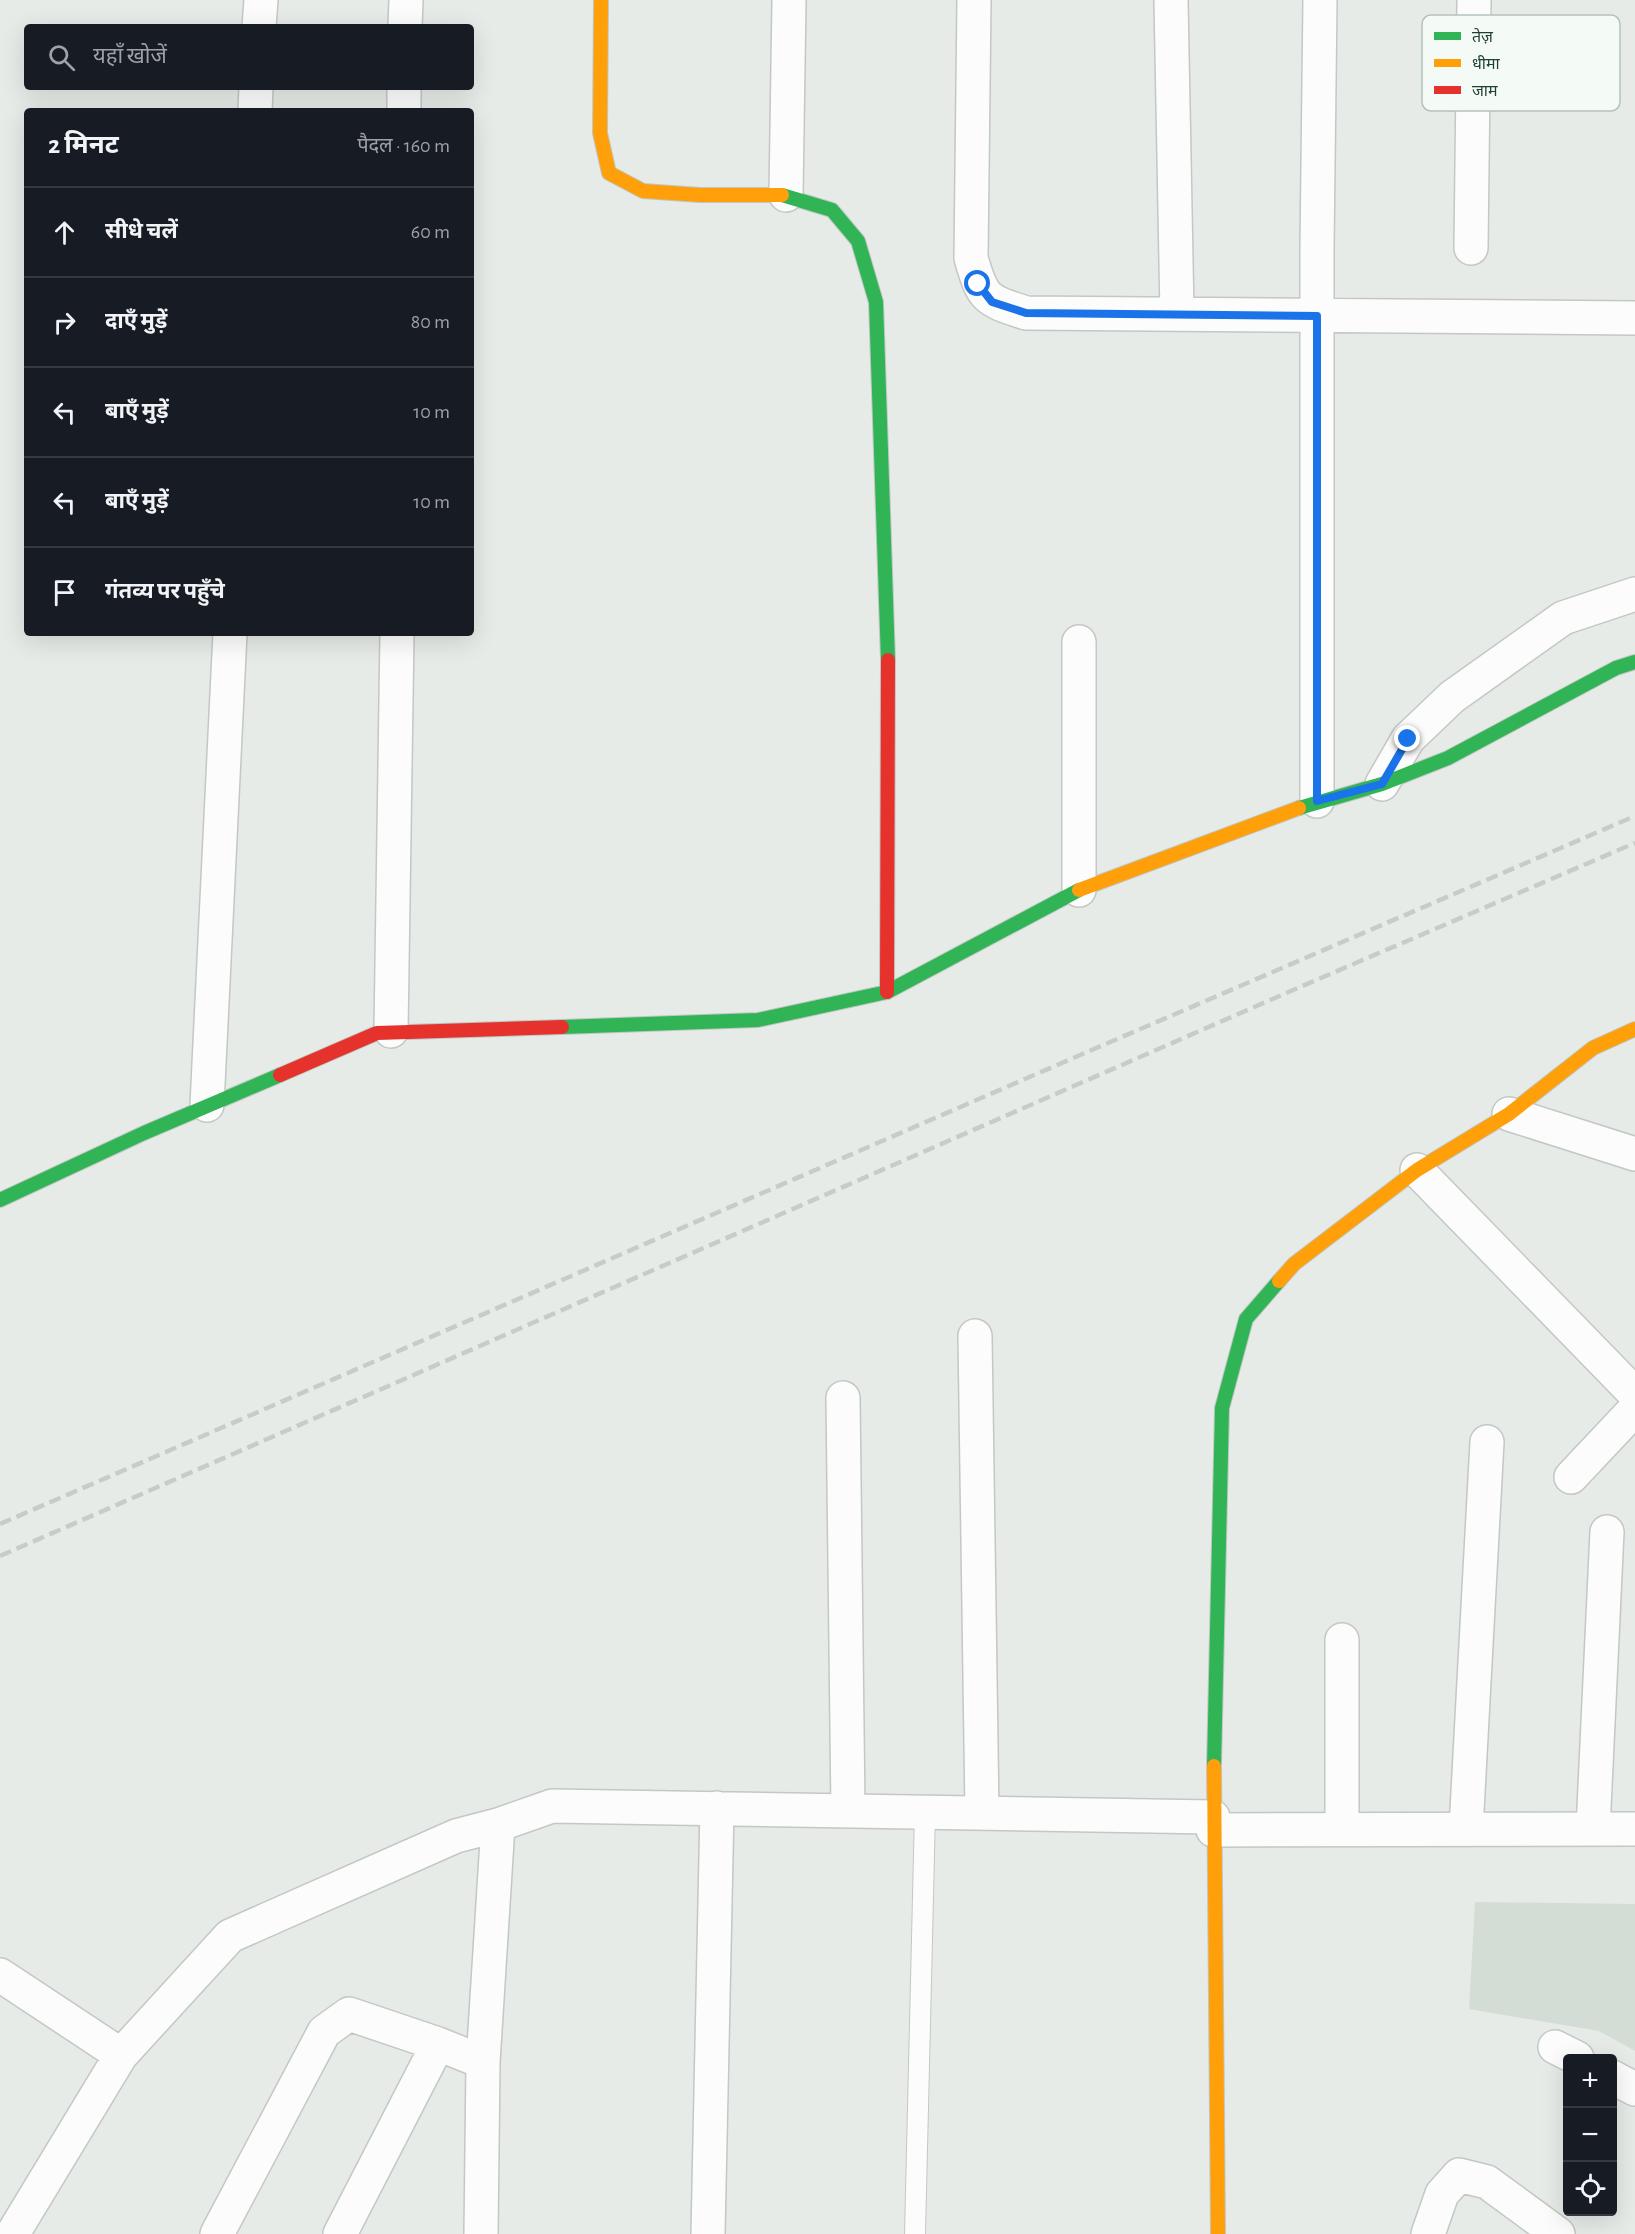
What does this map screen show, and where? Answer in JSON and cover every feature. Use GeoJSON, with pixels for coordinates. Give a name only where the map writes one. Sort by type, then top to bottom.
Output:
{"type":"FeatureCollection","features":[{"type":"Feature","properties":{"kind":"street"},"geometry":{"type":"LineString","coordinates":[[259,24],[261,0]]}},
{"type":"Feature","properties":{"kind":"street"},"geometry":{"type":"LineString","coordinates":[[405,24],[406,0]]}},
{"type":"Feature","properties":{"kind":"street"},"geometry":{"type":"LineString","coordinates":[[601,0],[600,133],[609,173],[643,191],[700,195],[786,195],[832,210],[858,241],[876,302],[888,628],[887,992]]}},
{"type":"Feature","properties":{"kind":"street"},"geometry":{"type":"LineString","coordinates":[[786,195],[789,0]]}},
{"type":"Feature","properties":{"kind":"street"},"geometry":{"type":"LineString","coordinates":[[974,0],[971,258],[978,284],[992,302],[1026,313],[1635,318]]}},
{"type":"Feature","properties":{"kind":"street"},"geometry":{"type":"LineString","coordinates":[[1171,0],[1177,314]]}},
{"type":"Feature","properties":{"kind":"street"},"geometry":{"type":"LineString","coordinates":[[1317,801],[1317,316],[1320,0]]}},
{"type":"Feature","properties":{"kind":"street"},"geometry":{"type":"LineString","coordinates":[[1474,0],[1474,15]]}},
{"type":"Feature","properties":{"kind":"street"},"geometry":{"type":"LineString","coordinates":[[255,108],[256,90]]}},
{"type":"Feature","properties":{"kind":"street"},"geometry":{"type":"LineString","coordinates":[[404,90],[404,108]]}},
{"type":"Feature","properties":{"kind":"street"},"geometry":{"type":"LineString","coordinates":[[1471,248],[1473,111]]}},
{"type":"Feature","properties":{"kind":"street"},"geometry":{"type":"LineString","coordinates":[[1382,784],[1408,739],[1452,697],[1563,618],[1635,594]]}},
{"type":"Feature","properties":{"kind":"street"},"geometry":{"type":"LineString","coordinates":[[207,1106],[230,636]]}},
{"type":"Feature","properties":{"kind":"street"},"geometry":{"type":"LineString","coordinates":[[391,1031],[397,636]]}},
{"type":"Feature","properties":{"kind":"street"},"geometry":{"type":"LineString","coordinates":[[1079,642],[1079,890]]}},
{"type":"Feature","properties":{"kind":"street"},"geometry":{"type":"LineString","coordinates":[[0,1200],[207,1106],[377,1033],[758,1020],[887,992],[1079,890],[1317,801],[1382,784],[1448,759],[1616,668],[1635,663]]}},
{"type":"Feature","properties":{"kind":"street"},"geometry":{"type":"LineString","coordinates":[[1218,2234],[1214,1823],[1222,1408],[1246,1319],[1294,1264],[1417,1170],[1509,1114],[1593,1048],[1635,1029]]}},
{"type":"Feature","properties":{"kind":"street"},"geometry":{"type":"LineString","coordinates":[[1509,1114],[1635,1154]]}},
{"type":"Feature","properties":{"kind":"street"},"geometry":{"type":"LineString","coordinates":[[1417,1170],[1635,1394]]}},
{"type":"Feature","properties":{"kind":"street"},"geometry":{"type":"LineString","coordinates":[[975,1336],[982,1813]]}},
{"type":"Feature","properties":{"kind":"street"},"geometry":{"type":"LineString","coordinates":[[843,1398],[848,1810]]}},
{"type":"Feature","properties":{"kind":"street"},"geometry":{"type":"LineString","coordinates":[[1570,1477],[1635,1408]]}},
{"type":"Feature","properties":{"kind":"street"},"geometry":{"type":"LineString","coordinates":[[1466,1829],[1487,1442]]}},
{"type":"Feature","properties":{"kind":"street"},"geometry":{"type":"LineString","coordinates":[[1593,1829],[1607,1532]]}},
{"type":"Feature","properties":{"kind":"street"},"geometry":{"type":"LineString","coordinates":[[1342,1640],[1342,1829]]}},
{"type":"Feature","properties":{"kind":"street"},"geometry":{"type":"LineString","coordinates":[[12,2227],[121,2055],[230,1936],[456,1836],[498,1825],[552,1806],[982,1813],[1342,1829],[1635,1829]]}},
{"type":"Feature","properties":{"kind":"street"},"geometry":{"type":"LineString","coordinates":[[708,2234],[717,1808]]}},
{"type":"Feature","properties":{"kind":"street"},"geometry":{"type":"LineString","coordinates":[[481,2234],[483,2062],[498,1825]]}},
{"type":"Feature","properties":{"kind":"street"},"geometry":{"type":"LineString","coordinates":[[0,1975],[121,2055]]}},
{"type":"Feature","properties":{"kind":"street"},"geometry":{"type":"LineString","coordinates":[[217,2234],[324,2032],[350,2014],[483,2062]]}},
{"type":"Feature","properties":{"kind":"street"},"geometry":{"type":"LineString","coordinates":[[340,2234],[438,2044]]}},
{"type":"Feature","properties":{"kind":"street"},"geometry":{"type":"LineString","coordinates":[[1617,2080],[1635,2089]]}},
{"type":"Feature","properties":{"kind":"street"},"geometry":{"type":"LineString","coordinates":[[1428,2234],[1442,2194],[1459,2175],[1487,2182],[1558,2234]]}},
{"type":"Feature","properties":{"kind":"lane"},"geometry":{"type":"LineString","coordinates":[[915,2234],[925,1812]]}},
{"type":"Feature","properties":{"kind":"shaded area"},"geometry":{"type":"Polygon","coordinates":[[[1475,1902],[1635,1904],[1635,2051],[1599,2031],[1469,2009],[1475,1902]]]}},
{"type":"Feature","properties":{"kind":"railway"},"geometry":{"type":"LineString","coordinates":[[0,1524],[1635,816]]}},
{"type":"Feature","properties":{"kind":"railway"},"geometry":{"type":"LineString","coordinates":[[0,1556],[1300,987],[1635,843]]}},
{"type":"Feature","properties":{"kind":"traffic: fast"},"geometry":{"type":"LineString","coordinates":[[782,195],[832,210],[858,241],[876,302],[888,660]]}},
{"type":"Feature","properties":{"kind":"traffic: fast"},"geometry":{"type":"LineString","coordinates":[[1299,808],[1382,784],[1448,758],[1616,668],[1635,662]]}},
{"type":"Feature","properties":{"kind":"traffic: fast"},"geometry":{"type":"LineString","coordinates":[[562,1027],[758,1020],[887,992],[1079,890]]}},
{"type":"Feature","properties":{"kind":"traffic: fast"},"geometry":{"type":"LineString","coordinates":[[0,1200],[144,1133],[280,1075]]}},
{"type":"Feature","properties":{"kind":"traffic: fast"},"geometry":{"type":"LineString","coordinates":[[1214,1766],[1222,1408],[1246,1319],[1279,1281]]}},
{"type":"Feature","properties":{"kind":"traffic: slow"},"geometry":{"type":"LineString","coordinates":[[601,0],[600,133],[609,173],[643,191],[700,195],[782,195]]}},
{"type":"Feature","properties":{"kind":"traffic: slow"},"geometry":{"type":"LineString","coordinates":[[1079,890],[1299,808]]}},
{"type":"Feature","properties":{"kind":"traffic: slow"},"geometry":{"type":"LineString","coordinates":[[1279,1281],[1294,1264],[1417,1170],[1509,1114],[1593,1048],[1635,1029]]}},
{"type":"Feature","properties":{"kind":"traffic: slow"},"geometry":{"type":"LineString","coordinates":[[1214,1766],[1218,2234]]}},
{"type":"Feature","properties":{"kind":"traffic: jam"},"geometry":{"type":"LineString","coordinates":[[887,992],[888,660]]}},
{"type":"Feature","properties":{"kind":"traffic: jam"},"geometry":{"type":"LineString","coordinates":[[280,1075],[377,1033],[562,1027]]}},
{"type":"Feature","properties":{"kind":"route"},"geometry":{"type":"LineString","coordinates":[[978,284],[992,302],[1026,313],[1317,316],[1317,801],[1382,784],[1408,739]]}}]}
